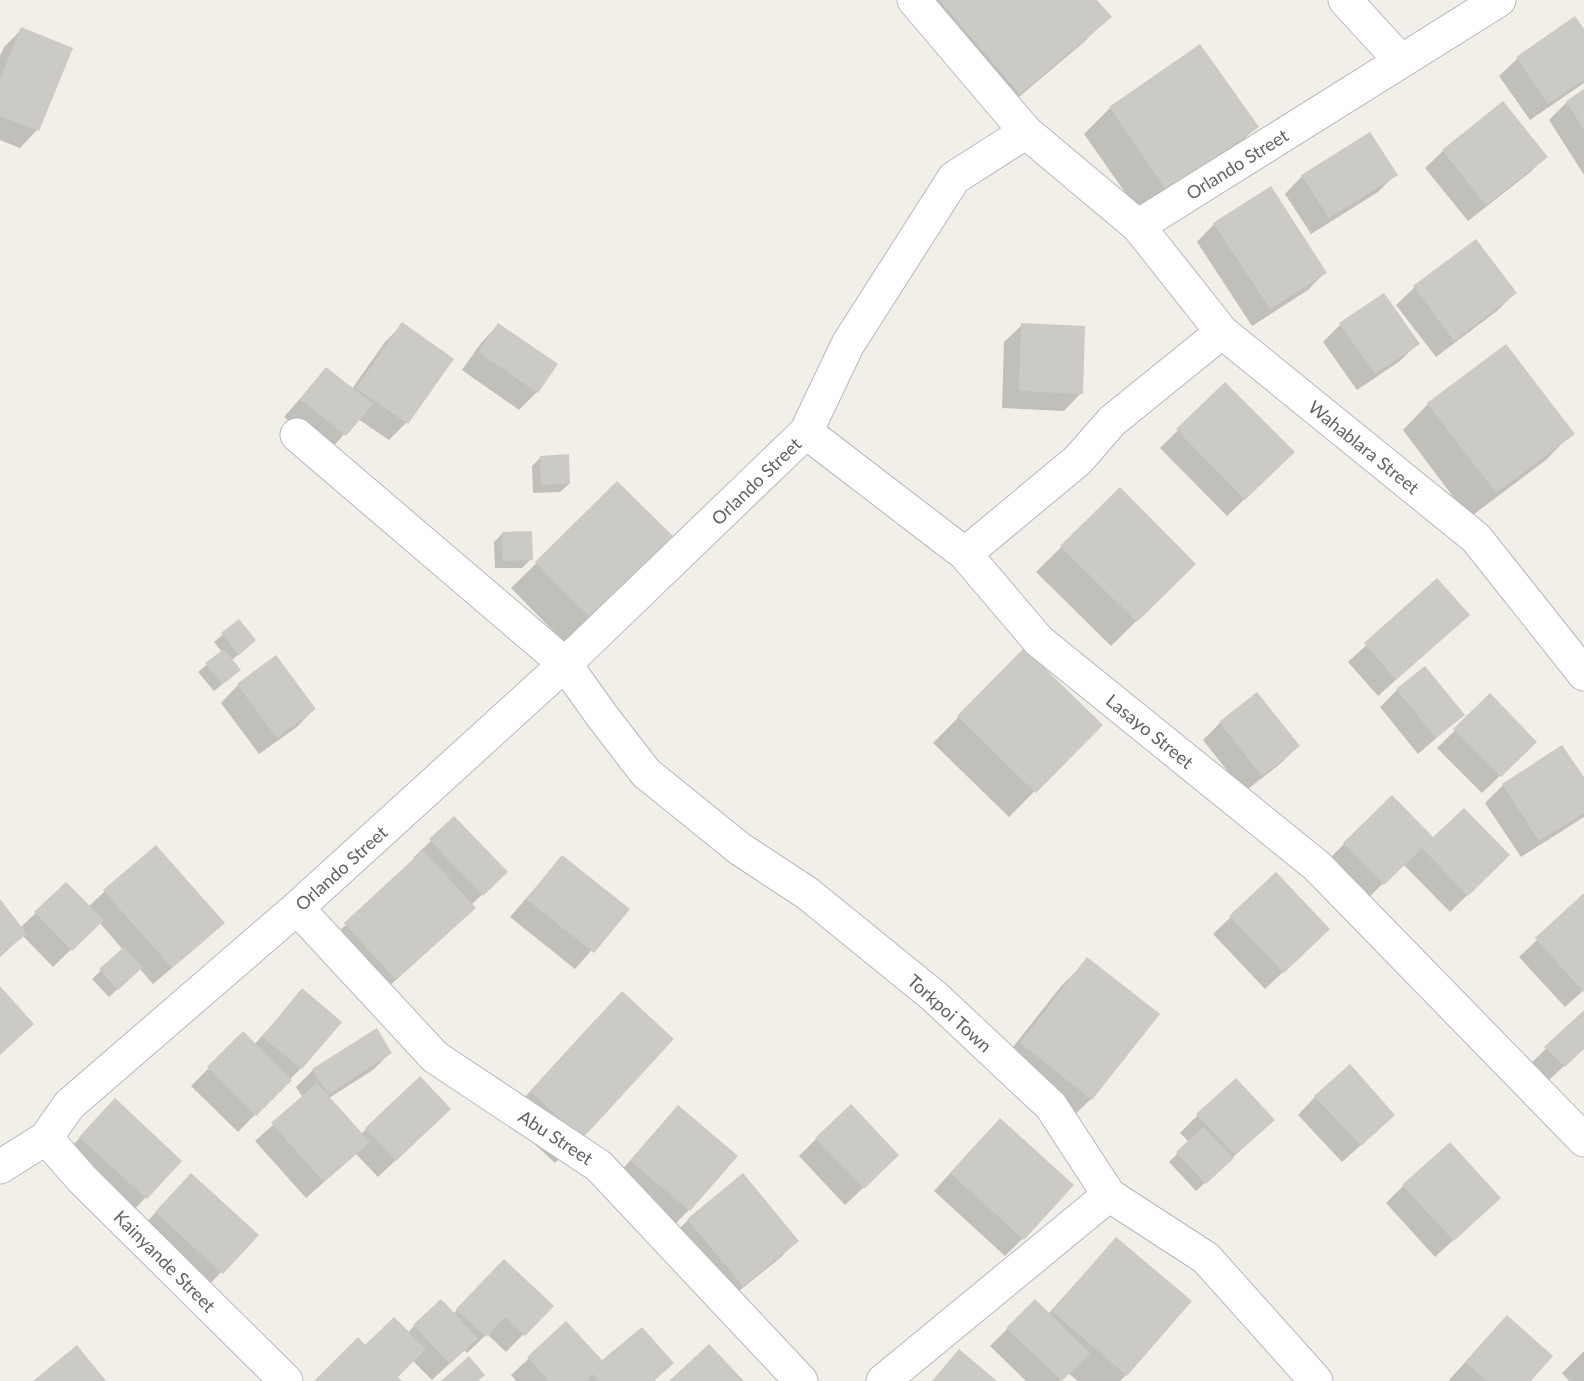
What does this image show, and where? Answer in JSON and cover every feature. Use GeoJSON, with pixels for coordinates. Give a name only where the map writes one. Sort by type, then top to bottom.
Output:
{"type":"FeatureCollection","features":[{"type":"Feature","properties":{"kind":"street"},"geometry":{"type":"LineString","coordinates":[[915,0],[1026,132],[1138,226]]}},
{"type":"Feature","properties":{"kind":"street"},"geometry":{"type":"LineString","coordinates":[[1345,0],[1401,61]]}},
{"type":"Feature","properties":{"kind":"street","name":"Orlando Street"},"geometry":{"type":"LineString","coordinates":[[1138,226],[1499,0]]}},
{"type":"Feature","properties":{"kind":"street","name":"Orlando Street"},"geometry":{"type":"LineString","coordinates":[[0,1167],[46,1138],[69,1105],[297,908],[565,664],[806,432],[848,344],[954,178],[1026,132]]}},
{"type":"Feature","properties":{"kind":"street","name":"Wahablara Street"},"geometry":{"type":"LineString","coordinates":[[1138,226],[1222,332],[1476,538],[1584,674]]}},
{"type":"Feature","properties":{"kind":"street"},"geometry":{"type":"LineString","coordinates":[[965,554],[1078,460],[1112,421],[1222,332]]}},
{"type":"Feature","properties":{"kind":"street","name":"Lasayo Street"},"geometry":{"type":"LineString","coordinates":[[806,432],[965,554],[1039,641],[1317,866],[1584,1140]]}},
{"type":"Feature","properties":{"kind":"street","name":"Torkpoi Town"},"geometry":{"type":"LineString","coordinates":[[297,435],[565,664],[646,773],[740,849],[807,893],[935,997],[1051,1106],[1109,1195],[1206,1258],[1316,1381]]}},
{"type":"Feature","properties":{"kind":"street","name":"Abu Street"},"geometry":{"type":"LineString","coordinates":[[297,908],[435,1058],[599,1166],[802,1381]]}},
{"type":"Feature","properties":{"kind":"street","name":"Kainyande Street"},"geometry":{"type":"LineString","coordinates":[[46,1138],[82,1179],[286,1381]]}},
{"type":"Feature","properties":{"kind":"street"},"geometry":{"type":"LineString","coordinates":[[883,1381],[1109,1195]]}},
{"type":"Feature","properties":{"kind":"building"},"geometry":{"type":"Polygon","coordinates":[[[939,0],[1097,0],[1112,17],[1020,94],[939,0]]]}},
{"type":"Feature","properties":{"kind":"building"},"geometry":{"type":"Polygon","coordinates":[[[1575,16],[1584,29],[1584,80],[1548,104],[1516,57],[1575,16]]]}},
{"type":"Feature","properties":{"kind":"building"},"geometry":{"type":"Polygon","coordinates":[[[21,27],[73,48],[39,131],[0,116],[0,79],[21,27]]]}},
{"type":"Feature","properties":{"kind":"building"},"geometry":{"type":"Polygon","coordinates":[[[1200,44],[1259,127],[1167,191],[1109,107],[1200,44]]]}},
{"type":"Feature","properties":{"kind":"building"},"geometry":{"type":"Polygon","coordinates":[[[1584,89],[1584,130],[1566,101],[1584,89]]]}},
{"type":"Feature","properties":{"kind":"building"},"geometry":{"type":"Polygon","coordinates":[[[1503,101],[1548,157],[1486,205],[1442,150],[1503,101]]]}},
{"type":"Feature","properties":{"kind":"building"},"geometry":{"type":"Polygon","coordinates":[[[1370,132],[1398,175],[1329,218],[1301,175],[1370,132]]]}},
{"type":"Feature","properties":{"kind":"building"},"geometry":{"type":"Polygon","coordinates":[[[1271,186],[1327,273],[1270,309],[1213,223],[1271,186]]]}},
{"type":"Feature","properties":{"kind":"building"},"geometry":{"type":"Polygon","coordinates":[[[1476,239],[1517,293],[1454,341],[1413,286],[1476,239]]]}},
{"type":"Feature","properties":{"kind":"building"},"geometry":{"type":"Polygon","coordinates":[[[1384,293],[1420,344],[1375,374],[1339,323],[1384,293]]]}},
{"type":"Feature","properties":{"kind":"building"},"geometry":{"type":"Polygon","coordinates":[[[402,322],[454,359],[408,424],[356,388],[402,322]]]}},
{"type":"Feature","properties":{"kind":"building"},"geometry":{"type":"Polygon","coordinates":[[[498,323],[558,364],[538,393],[478,352],[498,323]]]}},
{"type":"Feature","properties":{"kind":"building"},"geometry":{"type":"Polygon","coordinates":[[[1021,323],[1085,326],[1083,394],[1019,391],[1021,323]]]}},
{"type":"Feature","properties":{"kind":"building"},"geometry":{"type":"Polygon","coordinates":[[[1506,344],[1575,434],[1496,493],[1427,403],[1506,344]]]}},
{"type":"Feature","properties":{"kind":"building"},"geometry":{"type":"Polygon","coordinates":[[[326,367],[373,404],[346,436],[300,399],[326,367]]]}},
{"type":"Feature","properties":{"kind":"building"},"geometry":{"type":"Polygon","coordinates":[[[1225,382],[1295,452],[1245,500],[1176,429],[1225,382]]]}},
{"type":"Feature","properties":{"kind":"building"},"geometry":{"type":"Polygon","coordinates":[[[569,454],[570,484],[541,485],[540,456],[569,454]]]}},
{"type":"Feature","properties":{"kind":"building"},"geometry":{"type":"Polygon","coordinates":[[[617,481],[673,536],[591,618],[535,562],[617,481]]]}},
{"type":"Feature","properties":{"kind":"building"},"geometry":{"type":"Polygon","coordinates":[[[1120,487],[1196,564],[1137,622],[1060,546],[1120,487]]]}},
{"type":"Feature","properties":{"kind":"building"},"geometry":{"type":"Polygon","coordinates":[[[532,531],[533,560],[503,561],[502,532],[532,531]]]}},
{"type":"Feature","properties":{"kind":"building"},"geometry":{"type":"Polygon","coordinates":[[[1437,578],[1470,615],[1396,680],[1364,643],[1437,578]]]}},
{"type":"Feature","properties":{"kind":"building"},"geometry":{"type":"Polygon","coordinates":[[[239,619],[256,640],[239,655],[221,633],[239,619]]]}},
{"type":"Feature","properties":{"kind":"building"},"geometry":{"type":"Polygon","coordinates":[[[1024,648],[1103,725],[1036,793],[957,716],[1024,648]]]}},
{"type":"Feature","properties":{"kind":"building"},"geometry":{"type":"Polygon","coordinates":[[[224,649],[241,670],[223,684],[205,663],[224,649]]]}},
{"type":"Feature","properties":{"kind":"building"},"geometry":{"type":"Polygon","coordinates":[[[276,655],[316,709],[277,738],[237,684],[276,655]]]}},
{"type":"Feature","properties":{"kind":"building"},"geometry":{"type":"Polygon","coordinates":[[[1425,666],[1465,715],[1436,738],[1396,689],[1425,666]]]}},
{"type":"Feature","properties":{"kind":"building"},"geometry":{"type":"Polygon","coordinates":[[[1257,692],[1300,746],[1262,776],[1219,722],[1257,692]]]}},
{"type":"Feature","properties":{"kind":"building"},"geometry":{"type":"Polygon","coordinates":[[[1490,693],[1537,742],[1501,777],[1453,729],[1490,693]]]}},
{"type":"Feature","properties":{"kind":"building"},"geometry":{"type":"Polygon","coordinates":[[[1562,745],[1584,777],[1584,813],[1539,841],[1502,784],[1562,745]]]}},
{"type":"Feature","properties":{"kind":"building"},"geometry":{"type":"Polygon","coordinates":[[[1392,795],[1433,837],[1464,808],[1510,855],[1468,896],[1422,848],[1384,885],[1343,843],[1392,795]]]}},
{"type":"Feature","properties":{"kind":"building"},"geometry":{"type":"Polygon","coordinates":[[[454,816],[508,872],[483,896],[429,839],[454,816]]]}},
{"type":"Feature","properties":{"kind":"building"},"geometry":{"type":"Polygon","coordinates":[[[156,845],[225,923],[172,968],[103,890],[156,845]]]}},
{"type":"Feature","properties":{"kind":"building"},"geometry":{"type":"Polygon","coordinates":[[[423,850],[476,908],[396,980],[344,923],[423,850]]]}},
{"type":"Feature","properties":{"kind":"building"},"geometry":{"type":"Polygon","coordinates":[[[562,855],[630,909],[594,953],[526,899],[562,855]]]}},
{"type":"Feature","properties":{"kind":"building"},"geometry":{"type":"Polygon","coordinates":[[[1276,872],[1330,929],[1284,973],[1229,916],[1276,872]]]}},
{"type":"Feature","properties":{"kind":"building"},"geometry":{"type":"Polygon","coordinates":[[[66,882],[104,920],[72,951],[34,912],[66,882]]]}},
{"type":"Feature","properties":{"kind":"building"},"geometry":{"type":"Polygon","coordinates":[[[1584,893],[1584,992],[1535,938],[1584,893]]]}},
{"type":"Feature","properties":{"kind":"building"},"geometry":{"type":"Polygon","coordinates":[[[0,899],[27,934],[0,955],[0,899]]]}},
{"type":"Feature","properties":{"kind":"building"},"geometry":{"type":"Polygon","coordinates":[[[124,947],[143,967],[118,990],[99,969],[124,947]]]}},
{"type":"Feature","properties":{"kind":"building"},"geometry":{"type":"Polygon","coordinates":[[[1087,957],[1160,1014],[1092,1100],[1020,1043],[1087,957]]]}},
{"type":"Feature","properties":{"kind":"building"},"geometry":{"type":"Polygon","coordinates":[[[0,986],[34,1024],[0,1055],[0,986]]]}},
{"type":"Feature","properties":{"kind":"building"},"geometry":{"type":"Polygon","coordinates":[[[302,988],[342,1022],[302,1069],[262,1037],[302,988]]]}},
{"type":"Feature","properties":{"kind":"building"},"geometry":{"type":"Polygon","coordinates":[[[622,991],[674,1039],[582,1139],[530,1091],[622,991]]]}},
{"type":"Feature","properties":{"kind":"building"},"geometry":{"type":"Polygon","coordinates":[[[1584,1010],[1584,1049],[1565,1067],[1544,1047],[1584,1010]]]}},
{"type":"Feature","properties":{"kind":"building"},"geometry":{"type":"Polygon","coordinates":[[[377,1028],[392,1053],[329,1094],[312,1069],[377,1028]]]}},
{"type":"Feature","properties":{"kind":"building"},"geometry":{"type":"Polygon","coordinates":[[[243,1031],[292,1080],[256,1116],[207,1067],[243,1031]]]}},
{"type":"Feature","properties":{"kind":"building"},"geometry":{"type":"Polygon","coordinates":[[[1350,1064],[1395,1115],[1361,1146],[1314,1096],[1350,1064]]]}},
{"type":"Feature","properties":{"kind":"building"},"geometry":{"type":"Polygon","coordinates":[[[420,1076],[451,1109],[396,1161],[365,1128],[420,1076]]]}},
{"type":"Feature","properties":{"kind":"building"},"geometry":{"type":"Polygon","coordinates":[[[1236,1078],[1275,1120],[1235,1155],[1196,1114],[1236,1078]]]}},
{"type":"Feature","properties":{"kind":"building"},"geometry":{"type":"Polygon","coordinates":[[[317,1083],[370,1142],[324,1182],[271,1123],[317,1083]]]}},
{"type":"Feature","properties":{"kind":"building"},"geometry":{"type":"Polygon","coordinates":[[[115,1098],[182,1161],[147,1199],[79,1137],[115,1098]]]}},
{"type":"Feature","properties":{"kind":"building"},"geometry":{"type":"Polygon","coordinates":[[[851,1104],[899,1155],[864,1189],[815,1138],[851,1104]]]}},
{"type":"Feature","properties":{"kind":"building"},"geometry":{"type":"Polygon","coordinates":[[[678,1105],[738,1156],[690,1211],[630,1161],[678,1105]]]}},
{"type":"Feature","properties":{"kind":"building"},"geometry":{"type":"Polygon","coordinates":[[[1000,1118],[1074,1185],[1024,1240],[950,1173],[1000,1118]]]}},
{"type":"Feature","properties":{"kind":"building"},"geometry":{"type":"Polygon","coordinates":[[[1203,1127],[1234,1158],[1206,1184],[1176,1152],[1203,1127]]]}},
{"type":"Feature","properties":{"kind":"building"},"geometry":{"type":"Polygon","coordinates":[[[1450,1142],[1501,1198],[1454,1241],[1402,1185],[1450,1142]]]}},
{"type":"Feature","properties":{"kind":"building"},"geometry":{"type":"Polygon","coordinates":[[[191,1173],[259,1235],[223,1274],[155,1212],[191,1173]]]}},
{"type":"Feature","properties":{"kind":"building"},"geometry":{"type":"Polygon","coordinates":[[[743,1173],[799,1241],[743,1286],[687,1219],[743,1173]]]}},
{"type":"Feature","properties":{"kind":"building"},"geometry":{"type":"Polygon","coordinates":[[[1116,1237],[1192,1301],[1127,1376],[1052,1311],[1116,1237]]]}},
{"type":"Feature","properties":{"kind":"building"},"geometry":{"type":"Polygon","coordinates":[[[504,1259],[554,1306],[525,1336],[505,1317],[486,1337],[456,1309],[504,1259]]]}},
{"type":"Feature","properties":{"kind":"building"},"geometry":{"type":"Polygon","coordinates":[[[441,1299],[478,1338],[450,1364],[413,1325],[441,1299]]]}},
{"type":"Feature","properties":{"kind":"building"},"geometry":{"type":"Polygon","coordinates":[[[1035,1299],[1090,1353],[1062,1381],[1006,1328],[1035,1299]]]}},
{"type":"Feature","properties":{"kind":"building"},"geometry":{"type":"Polygon","coordinates":[[[1507,1315],[1553,1356],[1531,1381],[1487,1381],[1465,1362],[1507,1315]]]}},
{"type":"Feature","properties":{"kind":"building"},"geometry":{"type":"Polygon","coordinates":[[[394,1317],[426,1349],[398,1377],[402,1381],[314,1381],[358,1337],[365,1345],[394,1317]]]}},
{"type":"Feature","properties":{"kind":"building"},"geometry":{"type":"Polygon","coordinates":[[[566,1321],[602,1360],[642,1327],[674,1363],[654,1381],[599,1381],[593,1374],[586,1381],[549,1381],[527,1357],[566,1321]]]}},
{"type":"Feature","properties":{"kind":"building"},"geometry":{"type":"Polygon","coordinates":[[[709,1344],[744,1381],[669,1381],[709,1344]]]}},
{"type":"Feature","properties":{"kind":"building"},"geometry":{"type":"Polygon","coordinates":[[[77,1345],[106,1381],[33,1381],[77,1345]]]}},
{"type":"Feature","properties":{"kind":"building"},"geometry":{"type":"Polygon","coordinates":[[[959,1349],[997,1381],[932,1381],[959,1349]]]}},
{"type":"Feature","properties":{"kind":"building"},"geometry":{"type":"Polygon","coordinates":[[[469,1356],[485,1375],[478,1381],[441,1381],[469,1356]]]}}]}
